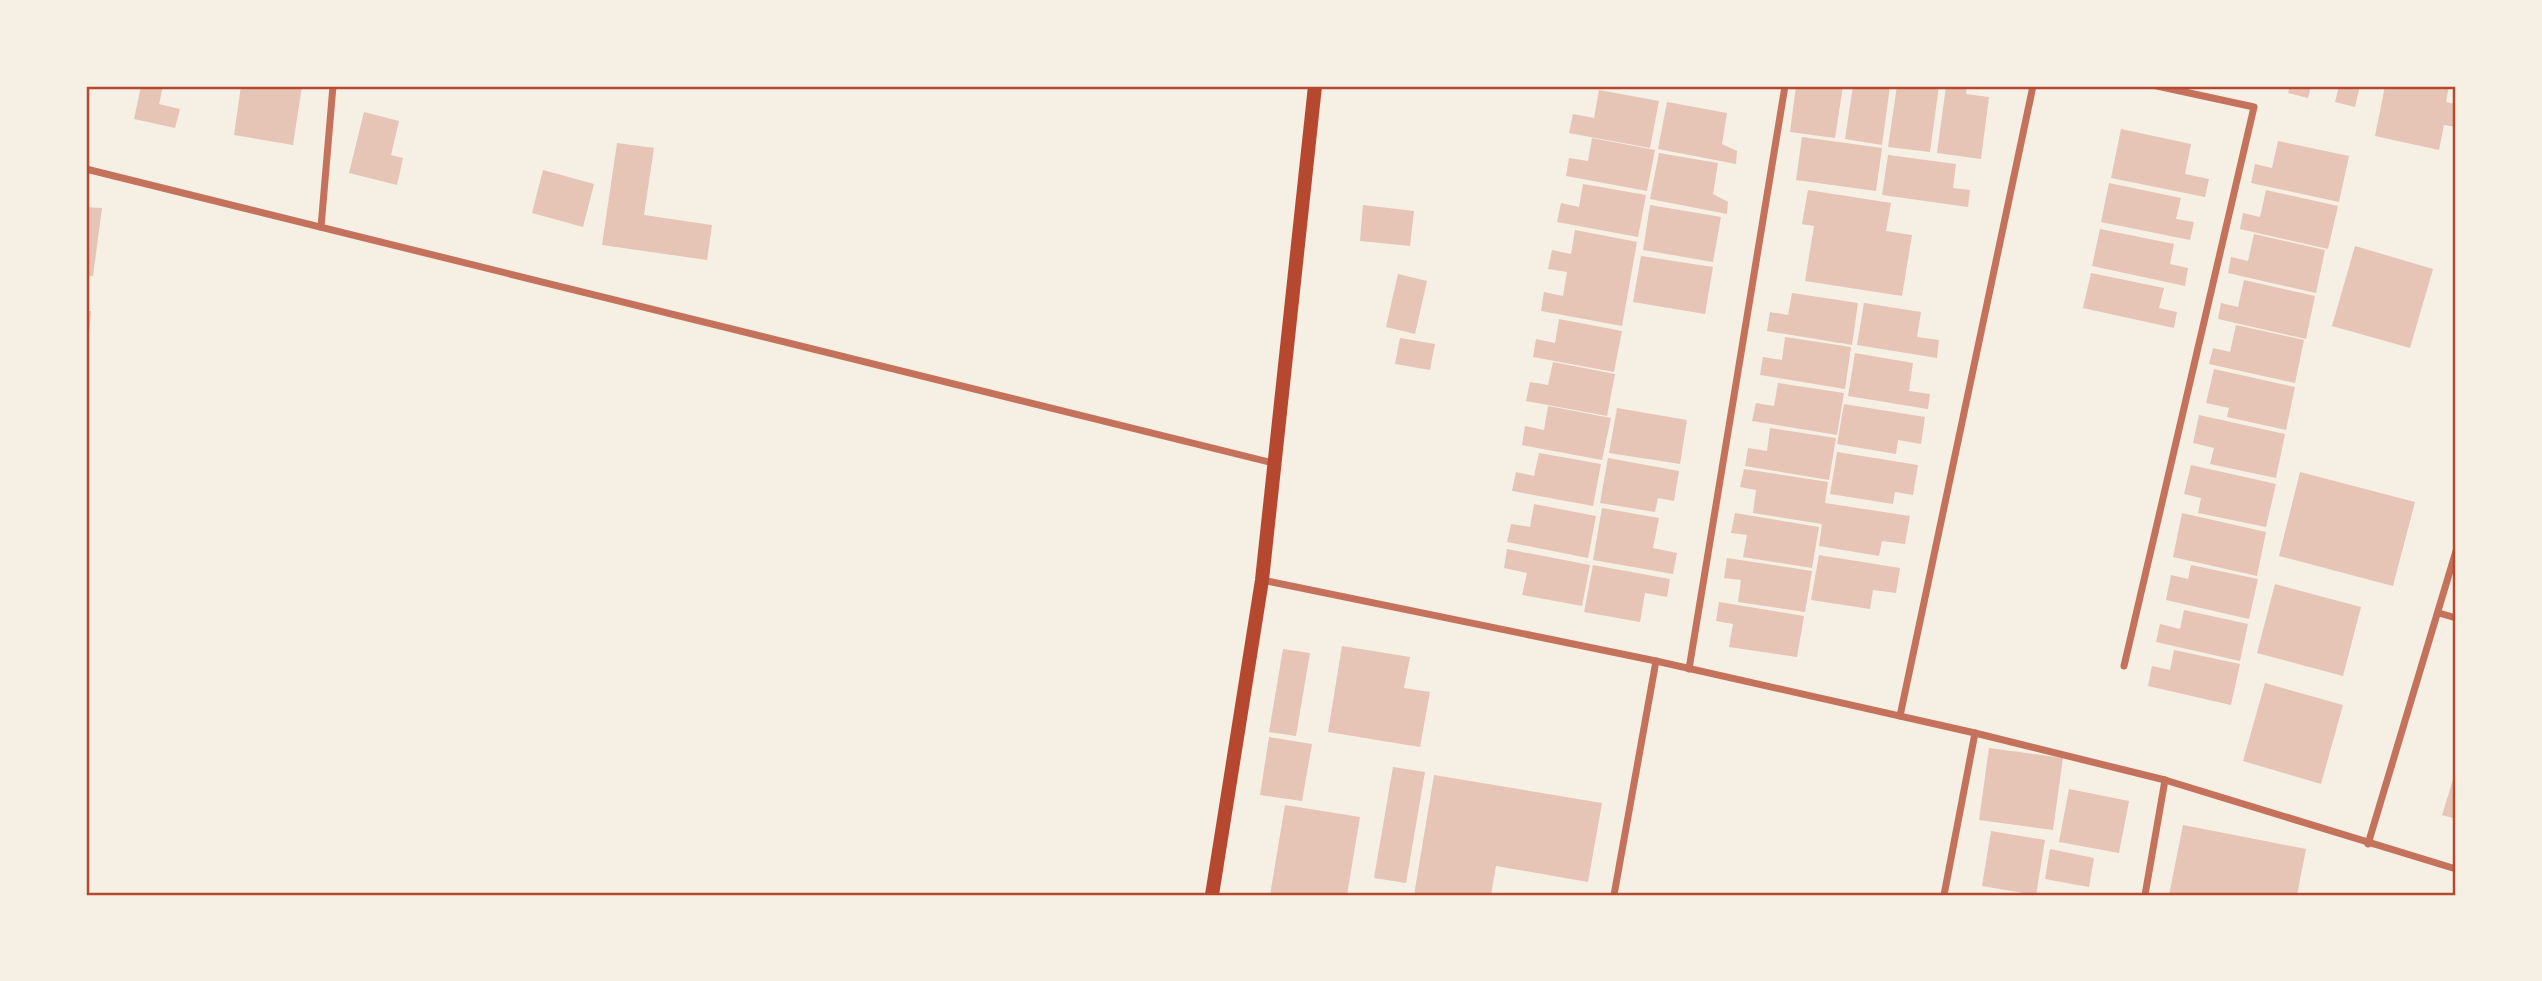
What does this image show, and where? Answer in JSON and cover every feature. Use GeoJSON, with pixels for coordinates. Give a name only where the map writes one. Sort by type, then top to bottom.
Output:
{"type":"FeatureCollection","features":[{"type":"Feature","properties":{"kind":"main road"},"geometry":{"type":"LineString","coordinates":[[1212,895],[1262,580],[1315,86]]}},
{"type":"Feature","properties":{"kind":"street"},"geometry":{"type":"LineString","coordinates":[[321,227],[333,86]]}},
{"type":"Feature","properties":{"kind":"street"},"geometry":{"type":"LineString","coordinates":[[1689,669],[1785,86]]}},
{"type":"Feature","properties":{"kind":"street"},"geometry":{"type":"LineString","coordinates":[[1900,716],[2033,86]]}},
{"type":"Feature","properties":{"kind":"street"},"geometry":{"type":"LineString","coordinates":[[2124,666],[2254,107],[2157,86]]}},
{"type":"Feature","properties":{"kind":"street"},"geometry":{"type":"LineString","coordinates":[[86,169],[1273,463]]}},
{"type":"Feature","properties":{"kind":"street"},"geometry":{"type":"LineString","coordinates":[[2368,844],[2456,551]]}},
{"type":"Feature","properties":{"kind":"street"},"geometry":{"type":"LineString","coordinates":[[1262,580],[1656,661],[1975,733],[2165,780],[2456,869]]}},
{"type":"Feature","properties":{"kind":"street"},"geometry":{"type":"LineString","coordinates":[[2439,613],[2456,618]]}},
{"type":"Feature","properties":{"kind":"street"},"geometry":{"type":"LineString","coordinates":[[1614,895],[1656,661]]}},
{"type":"Feature","properties":{"kind":"street"},"geometry":{"type":"LineString","coordinates":[[1944,895],[1975,733]]}},
{"type":"Feature","properties":{"kind":"street"},"geometry":{"type":"LineString","coordinates":[[2145,895],[2165,780]]}},
{"type":"Feature","properties":{"kind":"building"},"geometry":{"type":"Polygon","coordinates":[[[141,86],[163,86],[159,104],[180,109],[175,128],[134,119],[141,86]]]}},
{"type":"Feature","properties":{"kind":"building"},"geometry":{"type":"Polygon","coordinates":[[[241,86],[302,86],[293,145],[234,135],[241,86]]]}},
{"type":"Feature","properties":{"kind":"building"},"geometry":{"type":"Polygon","coordinates":[[[1796,86],[1843,86],[1835,138],[1790,132],[1796,86]]]}},
{"type":"Feature","properties":{"kind":"building"},"geometry":{"type":"Polygon","coordinates":[[[1853,86],[1890,86],[1882,145],[1845,139],[1853,86]]]}},
{"type":"Feature","properties":{"kind":"building"},"geometry":{"type":"Polygon","coordinates":[[[1897,86],[1939,86],[1930,152],[1888,147],[1897,86]]]}},
{"type":"Feature","properties":{"kind":"building"},"geometry":{"type":"Polygon","coordinates":[[[1946,86],[1967,86],[1966,94],[1989,97],[1981,159],[1937,153],[1946,86]]]}},
{"type":"Feature","properties":{"kind":"building"},"geometry":{"type":"Polygon","coordinates":[[[2290,86],[2311,86],[2308,98],[2288,93],[2290,86]]]}},
{"type":"Feature","properties":{"kind":"building"},"geometry":{"type":"Polygon","coordinates":[[[2339,86],[2360,86],[2355,107],[2335,102],[2339,86]]]}},
{"type":"Feature","properties":{"kind":"building"},"geometry":{"type":"Polygon","coordinates":[[[2385,86],[2449,86],[2446,102],[2456,104],[2456,127],[2444,125],[2439,150],[2375,136],[2385,86]]]}},
{"type":"Feature","properties":{"kind":"building"},"geometry":{"type":"Polygon","coordinates":[[[1599,90],[1659,101],[1650,148],[1569,133],[1573,114],[1594,118],[1599,90]]]}},
{"type":"Feature","properties":{"kind":"building"},"geometry":{"type":"Polygon","coordinates":[[[1667,102],[1727,113],[1722,144],[1737,151],[1736,164],[1658,149],[1667,102]]]}},
{"type":"Feature","properties":{"kind":"building"},"geometry":{"type":"Polygon","coordinates":[[[364,112],[399,121],[391,155],[403,158],[397,185],[349,173],[364,112]]]}},
{"type":"Feature","properties":{"kind":"building"},"geometry":{"type":"Polygon","coordinates":[[[2121,129],[2191,144],[2185,174],[2209,179],[2205,197],[2111,178],[2121,129]]]}},
{"type":"Feature","properties":{"kind":"building"},"geometry":{"type":"Polygon","coordinates":[[[1802,137],[1882,148],[1876,191],[1796,180],[1802,137]]]}},
{"type":"Feature","properties":{"kind":"building"},"geometry":{"type":"Polygon","coordinates":[[[1592,138],[1655,150],[1647,191],[1566,176],[1569,158],[1588,161],[1592,138]]]}},
{"type":"Feature","properties":{"kind":"building"},"geometry":{"type":"Polygon","coordinates":[[[2278,141],[2349,156],[2339,202],[2251,183],[2255,164],[2272,168],[2278,141]]]}},
{"type":"Feature","properties":{"kind":"building"},"geometry":{"type":"Polygon","coordinates":[[[617,143],[654,148],[644,215],[712,225],[707,260],[602,245],[617,143]]]}},
{"type":"Feature","properties":{"kind":"building"},"geometry":{"type":"Polygon","coordinates":[[[1659,153],[1718,163],[1713,194],[1728,202],[1727,214],[1650,199],[1659,153]]]}},
{"type":"Feature","properties":{"kind":"building"},"geometry":{"type":"Polygon","coordinates":[[[1888,155],[1956,164],[1953,188],[1970,190],[1968,207],[1882,195],[1888,155]]]}},
{"type":"Feature","properties":{"kind":"building"},"geometry":{"type":"Polygon","coordinates":[[[543,170],[594,184],[583,227],[532,213],[543,170]]]}},
{"type":"Feature","properties":{"kind":"building"},"geometry":{"type":"Polygon","coordinates":[[[2109,183],[2181,198],[2176,219],[2194,222],[2190,240],[2101,222],[2109,183]]]}},
{"type":"Feature","properties":{"kind":"building"},"geometry":{"type":"Polygon","coordinates":[[[1583,184],[1646,195],[1638,237],[1557,222],[1561,203],[1579,207],[1583,184]]]}},
{"type":"Feature","properties":{"kind":"building"},"geometry":{"type":"Polygon","coordinates":[[[1808,190],[1891,203],[1886,231],[1912,235],[1902,296],[1805,281],[1814,226],[1802,224],[1808,190]]]}},
{"type":"Feature","properties":{"kind":"building"},"geometry":{"type":"Polygon","coordinates":[[[2266,190],[2338,206],[2328,249],[2240,229],[2243,213],[2260,217],[2266,190]]]}},
{"type":"Feature","properties":{"kind":"building"},"geometry":{"type":"Polygon","coordinates":[[[1363,205],[1414,211],[1410,246],[1360,241],[1363,205]]]}},
{"type":"Feature","properties":{"kind":"building"},"geometry":{"type":"Polygon","coordinates":[[[1650,205],[1721,217],[1713,262],[1643,250],[1650,205]]]}},
{"type":"Feature","properties":{"kind":"building"},"geometry":{"type":"Polygon","coordinates":[[[86,207],[102,208],[93,276],[86,276],[86,207]]]}},
{"type":"Feature","properties":{"kind":"building"},"geometry":{"type":"Polygon","coordinates":[[[2100,229],[2174,244],[2170,264],[2188,268],[2185,286],[2092,266],[2100,229]]]}},
{"type":"Feature","properties":{"kind":"building"},"geometry":{"type":"Polygon","coordinates":[[[1575,230],[1637,242],[1622,326],[1541,311],[1544,292],[1563,296],[1567,272],[1548,269],[1552,250],[1571,254],[1575,230]]]}},
{"type":"Feature","properties":{"kind":"building"},"geometry":{"type":"Polygon","coordinates":[[[2254,234],[2325,250],[2316,293],[2228,273],[2231,257],[2248,261],[2254,234]]]}},
{"type":"Feature","properties":{"kind":"building"},"geometry":{"type":"Polygon","coordinates":[[[2355,246],[2433,269],[2410,348],[2332,326],[2355,246]]]}},
{"type":"Feature","properties":{"kind":"building"},"geometry":{"type":"Polygon","coordinates":[[[1641,256],[1713,267],[1705,314],[1633,302],[1641,256]]]}},
{"type":"Feature","properties":{"kind":"building"},"geometry":{"type":"Polygon","coordinates":[[[2091,273],[2164,288],[2159,308],[2177,312],[2174,328],[2083,308],[2091,273]]]}},
{"type":"Feature","properties":{"kind":"building"},"geometry":{"type":"Polygon","coordinates":[[[1398,274],[1427,281],[1415,334],[1386,327],[1398,274]]]}},
{"type":"Feature","properties":{"kind":"building"},"geometry":{"type":"Polygon","coordinates":[[[2244,280],[2315,296],[2306,339],[2218,319],[2221,303],[2238,307],[2244,280]]]}},
{"type":"Feature","properties":{"kind":"building"},"geometry":{"type":"Polygon","coordinates":[[[1792,293],[1858,303],[1852,345],[1767,331],[1770,312],[1788,315],[1792,293]]]}},
{"type":"Feature","properties":{"kind":"building"},"geometry":{"type":"Polygon","coordinates":[[[1864,303],[1921,312],[1917,337],[1939,340],[1937,358],[1857,345],[1864,303]]]}},
{"type":"Feature","properties":{"kind":"building"},"geometry":{"type":"Polygon","coordinates":[[[86,311],[91,311],[88,348],[86,347],[86,311]]]}},
{"type":"Feature","properties":{"kind":"building"},"geometry":{"type":"Polygon","coordinates":[[[1559,319],[1622,331],[1614,372],[1533,357],[1536,339],[1555,343],[1559,319]]]}},
{"type":"Feature","properties":{"kind":"building"},"geometry":{"type":"Polygon","coordinates":[[[2236,325],[2304,340],[2295,383],[2209,364],[2213,348],[2230,352],[2236,325]]]}},
{"type":"Feature","properties":{"kind":"building"},"geometry":{"type":"Polygon","coordinates":[[[1785,337],[1851,347],[1845,389],[1760,375],[1763,357],[1782,360],[1785,337]]]}},
{"type":"Feature","properties":{"kind":"building"},"geometry":{"type":"Polygon","coordinates":[[[1400,338],[1435,344],[1430,370],[1395,364],[1400,338]]]}},
{"type":"Feature","properties":{"kind":"building"},"geometry":{"type":"Polygon","coordinates":[[[1855,353],[1913,363],[1909,391],[1930,394],[1928,409],[1848,396],[1855,353]]]}},
{"type":"Feature","properties":{"kind":"building"},"geometry":{"type":"Polygon","coordinates":[[[1553,362],[1615,374],[1607,416],[1526,401],[1530,382],[1548,385],[1553,362]]]}},
{"type":"Feature","properties":{"kind":"building"},"geometry":{"type":"Polygon","coordinates":[[[2214,369],[2295,387],[2286,430],[2227,417],[2229,408],[2206,403],[2214,369]]]}},
{"type":"Feature","properties":{"kind":"building"},"geometry":{"type":"Polygon","coordinates":[[[1778,383],[1844,393],[1837,435],[1752,421],[1756,403],[1774,406],[1778,383]]]}},
{"type":"Feature","properties":{"kind":"building"},"geometry":{"type":"Polygon","coordinates":[[[1844,404],[1925,417],[1921,444],[1898,440],[1896,454],[1837,444],[1844,404]]]}},
{"type":"Feature","properties":{"kind":"building"},"geometry":{"type":"Polygon","coordinates":[[[1548,406],[1611,418],[1602,460],[1522,445],[1525,426],[1544,430],[1548,406]]]}},
{"type":"Feature","properties":{"kind":"building"},"geometry":{"type":"Polygon","coordinates":[[[1617,408],[1687,420],[1680,464],[1609,453],[1617,408]]]}},
{"type":"Feature","properties":{"kind":"building"},"geometry":{"type":"Polygon","coordinates":[[[2199,415],[2285,434],[2276,478],[2210,464],[2214,448],[2193,443],[2199,415]]]}},
{"type":"Feature","properties":{"kind":"building"},"geometry":{"type":"Polygon","coordinates":[[[1770,428],[1836,438],[1829,480],[1745,466],[1748,448],[1767,451],[1770,428]]]}},
{"type":"Feature","properties":{"kind":"building"},"geometry":{"type":"Polygon","coordinates":[[[1837,452],[1918,465],[1913,495],[1895,492],[1893,504],[1830,494],[1837,452]]]}},
{"type":"Feature","properties":{"kind":"building"},"geometry":{"type":"Polygon","coordinates":[[[1539,453],[1601,464],[1593,506],[1512,491],[1516,472],[1534,476],[1539,453]]]}},
{"type":"Feature","properties":{"kind":"building"},"geometry":{"type":"Polygon","coordinates":[[[1608,458],[1679,471],[1674,501],[1658,498],[1655,512],[1600,503],[1608,458]]]}},
{"type":"Feature","properties":{"kind":"building"},"geometry":{"type":"Polygon","coordinates":[[[2191,465],[2276,484],[2266,527],[2198,513],[2201,498],[2184,494],[2191,465]]]}},
{"type":"Feature","properties":{"kind":"building"},"geometry":{"type":"Polygon","coordinates":[[[1744,469],[1828,482],[1825,503],[1910,516],[1905,544],[1882,541],[1879,556],[1819,546],[1822,524],[1753,513],[1756,490],[1740,487],[1744,469]]]}},
{"type":"Feature","properties":{"kind":"building"},"geometry":{"type":"Polygon","coordinates":[[[2300,472],[2415,502],[2393,586],[2279,556],[2300,472]]]}},
{"type":"Feature","properties":{"kind":"building"},"geometry":{"type":"Polygon","coordinates":[[[1534,504],[1596,516],[1588,558],[1507,542],[1511,524],[1530,527],[1534,504]]]}},
{"type":"Feature","properties":{"kind":"building"},"geometry":{"type":"Polygon","coordinates":[[[1602,508],[1659,518],[1653,548],[1677,553],[1673,574],[1593,560],[1602,508]]]}},
{"type":"Feature","properties":{"kind":"building"},"geometry":{"type":"Polygon","coordinates":[[[1735,513],[1819,527],[1812,568],[1743,557],[1747,535],[1731,533],[1735,513]]]}},
{"type":"Feature","properties":{"kind":"building"},"geometry":{"type":"Polygon","coordinates":[[[2182,513],[2266,532],[2257,576],[2173,557],[2182,513]]]}},
{"type":"Feature","properties":{"kind":"building"},"geometry":{"type":"Polygon","coordinates":[[[1507,549],[1590,565],[1582,606],[1522,595],[1527,573],[1504,568],[1507,549]]]}},
{"type":"Feature","properties":{"kind":"building"},"geometry":{"type":"Polygon","coordinates":[[[1819,555],[1900,568],[1896,593],[1873,590],[1870,609],[1811,600],[1819,555]]]}},
{"type":"Feature","properties":{"kind":"building"},"geometry":{"type":"Polygon","coordinates":[[[1727,558],[1812,571],[1805,612],[1738,602],[1741,580],[1724,578],[1727,558]]]}},
{"type":"Feature","properties":{"kind":"building"},"geometry":{"type":"Polygon","coordinates":[[[1593,565],[1670,579],[1667,597],[1645,593],[1640,622],[1584,612],[1593,565]]]}},
{"type":"Feature","properties":{"kind":"building"},"geometry":{"type":"Polygon","coordinates":[[[2191,565],[2258,579],[2249,619],[2166,600],[2171,575],[2188,579],[2191,565]]]}},
{"type":"Feature","properties":{"kind":"building"},"geometry":{"type":"Polygon","coordinates":[[[2275,584],[2361,607],[2343,676],[2257,653],[2275,584]]]}},
{"type":"Feature","properties":{"kind":"building"},"geometry":{"type":"Polygon","coordinates":[[[1719,602],[1804,616],[1797,657],[1729,647],[1733,624],[1716,621],[1719,602]]]}},
{"type":"Feature","properties":{"kind":"building"},"geometry":{"type":"Polygon","coordinates":[[[2184,610],[2248,624],[2240,661],[2156,642],[2160,624],[2180,629],[2184,610]]]}},
{"type":"Feature","properties":{"kind":"building"},"geometry":{"type":"Polygon","coordinates":[[[1342,646],[1410,657],[1404,688],[1430,692],[1420,747],[1328,732],[1342,646]]]}},
{"type":"Feature","properties":{"kind":"building"},"geometry":{"type":"Polygon","coordinates":[[[1283,649],[1310,653],[1296,736],[1269,732],[1283,649]]]}},
{"type":"Feature","properties":{"kind":"building"},"geometry":{"type":"Polygon","coordinates":[[[2174,650],[2240,664],[2231,705],[2148,686],[2152,666],[2170,670],[2174,650]]]}},
{"type":"Feature","properties":{"kind":"building"},"geometry":{"type":"Polygon","coordinates":[[[2265,683],[2343,705],[2321,784],[2243,761],[2265,683]]]}},
{"type":"Feature","properties":{"kind":"building"},"geometry":{"type":"Polygon","coordinates":[[[1269,737],[1312,744],[1302,801],[1260,795],[1269,737]]]}},
{"type":"Feature","properties":{"kind":"building"},"geometry":{"type":"Polygon","coordinates":[[[1989,748],[2063,758],[2053,830],[1979,820],[1989,748]]]}},
{"type":"Feature","properties":{"kind":"building"},"geometry":{"type":"Polygon","coordinates":[[[1393,767],[1425,772],[1406,883],[1374,878],[1393,767]]]}},
{"type":"Feature","properties":{"kind":"building"},"geometry":{"type":"Polygon","coordinates":[[[2456,770],[2456,819],[2442,815],[2456,770]]]}},
{"type":"Feature","properties":{"kind":"building"},"geometry":{"type":"Polygon","coordinates":[[[1434,775],[1602,803],[1588,882],[1496,866],[1491,895],[1414,895],[1434,775]]]}},
{"type":"Feature","properties":{"kind":"building"},"geometry":{"type":"Polygon","coordinates":[[[2069,789],[2129,801],[2119,853],[2059,842],[2069,789]]]}},
{"type":"Feature","properties":{"kind":"building"},"geometry":{"type":"Polygon","coordinates":[[[1285,805],[1360,817],[1347,895],[1270,895],[1285,805]]]}},
{"type":"Feature","properties":{"kind":"building"},"geometry":{"type":"Polygon","coordinates":[[[2183,825],[2306,849],[2297,895],[2169,895],[2183,825]]]}},
{"type":"Feature","properties":{"kind":"building"},"geometry":{"type":"Polygon","coordinates":[[[1991,831],[2045,840],[2036,895],[1982,886],[1991,831]]]}},
{"type":"Feature","properties":{"kind":"building"},"geometry":{"type":"Polygon","coordinates":[[[2050,849],[2094,858],[2089,887],[2045,879],[2050,849]]]}}]}
